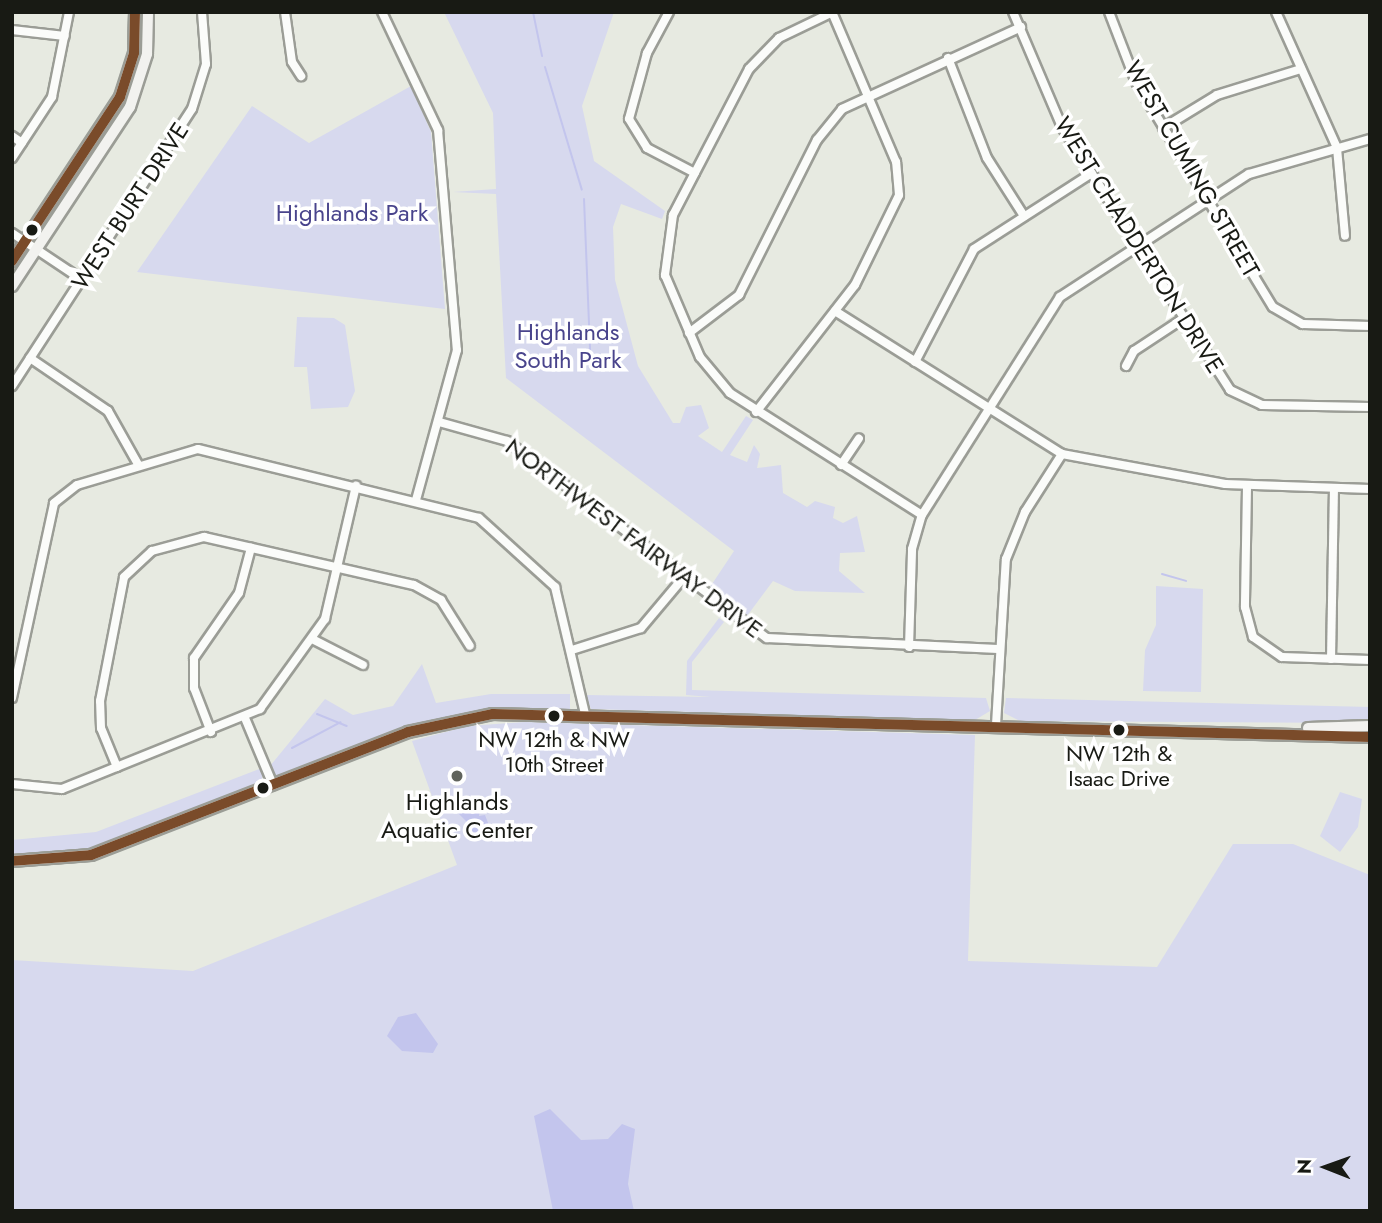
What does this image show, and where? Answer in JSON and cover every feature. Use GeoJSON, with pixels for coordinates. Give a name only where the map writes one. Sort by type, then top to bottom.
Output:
{"type":"FeatureCollection","features":[{"type":"Feature","properties":{"kind":"main road"},"geometry":{"type":"LineString","coordinates":[[12,261],[120,97],[134,53],[135,12]]}},
{"type":"Feature","properties":{"kind":"main road"},"geometry":{"type":"LineString","coordinates":[[12,286],[136,93],[147,54],[148,12]]}},
{"type":"Feature","properties":{"kind":"main road"},"geometry":{"type":"LineString","coordinates":[[12,861],[91,855],[446,721],[504,713],[1370,737]]}},
{"type":"Feature","properties":{"kind":"main road"},"geometry":{"type":"LineString","coordinates":[[1235,732],[1370,726]]}},
{"type":"Feature","properties":{"kind":"street"},"geometry":{"type":"LineString","coordinates":[[12,158],[52,97],[69,12]]}},
{"type":"Feature","properties":{"kind":"street","name":"WEST BURT DRIVE"},"geometry":{"type":"LineString","coordinates":[[12,386],[196,102],[206,64],[202,12]]}},
{"type":"Feature","properties":{"kind":"street"},"geometry":{"type":"LineString","coordinates":[[285,12],[292,62],[300,76]]}},
{"type":"Feature","properties":{"kind":"street"},"geometry":{"type":"LineString","coordinates":[[382,12],[430,106],[440,138],[457,350],[416,500]]}},
{"type":"Feature","properties":{"kind":"street"},"geometry":{"type":"LineString","coordinates":[[669,12],[647,53],[629,119],[647,148],[695,173]]}},
{"type":"Feature","properties":{"kind":"street"},"geometry":{"type":"LineString","coordinates":[[757,412],[860,277],[899,195],[897,162],[832,12],[792,30],[758,57],[695,173],[664,250],[668,286],[689,334],[719,382],[757,412],[922,515]]}},
{"type":"Feature","properties":{"kind":"street","name":"WEST CHADDERTON DRIVE"},"geometry":{"type":"LineString","coordinates":[[1013,12],[1059,121],[1237,397],[1262,405],[1370,407]]}},
{"type":"Feature","properties":{"kind":"street","name":"WEST CUMING STREET"},"geometry":{"type":"LineString","coordinates":[[1109,12],[1130,71],[1205,201],[1287,318],[1370,326]]}},
{"type":"Feature","properties":{"kind":"street"},"geometry":{"type":"LineString","coordinates":[[1276,12],[1336,148],[1345,236]]}},
{"type":"Feature","properties":{"kind":"street"},"geometry":{"type":"LineString","coordinates":[[689,334],[734,302],[824,128],[867,93],[1021,27]]}},
{"type":"Feature","properties":{"kind":"street"},"geometry":{"type":"LineString","coordinates":[[12,30],[65,36]]}},
{"type":"Feature","properties":{"kind":"street"},"geometry":{"type":"LineString","coordinates":[[948,58],[987,158],[1024,216]]}},
{"type":"Feature","properties":{"kind":"street"},"geometry":{"type":"LineString","coordinates":[[1163,128],[1217,95],[1301,69]]}},
{"type":"Feature","properties":{"kind":"street"},"geometry":{"type":"LineString","coordinates":[[12,136],[22,143]]}},
{"type":"Feature","properties":{"kind":"street"},"geometry":{"type":"LineString","coordinates":[[909,647],[912,549],[922,515],[986,408],[1060,297],[1137,244],[1255,171],[1370,139]]}},
{"type":"Feature","properties":{"kind":"street"},"geometry":{"type":"LineString","coordinates":[[915,362],[969,255],[1091,173]]}},
{"type":"Feature","properties":{"kind":"street"},"geometry":{"type":"LineString","coordinates":[[12,233],[82,279]]}},
{"type":"Feature","properties":{"kind":"street"},"geometry":{"type":"LineString","coordinates":[[835,311],[1062,454],[1247,486],[1370,489]]}},
{"type":"Feature","properties":{"kind":"street"},"geometry":{"type":"LineString","coordinates":[[1126,366],[1134,351],[1184,318]]}},
{"type":"Feature","properties":{"kind":"street"},"geometry":{"type":"LineString","coordinates":[[30,358],[108,411],[139,466]]}},
{"type":"Feature","properties":{"kind":"street","name":"NORTHWEST FAIRWAY DRIVE"},"geometry":{"type":"LineString","coordinates":[[439,422],[507,441],[746,627],[778,642],[998,649]]}},
{"type":"Feature","properties":{"kind":"street"},"geometry":{"type":"LineString","coordinates":[[841,466],[859,438]]}},
{"type":"Feature","properties":{"kind":"street"},"geometry":{"type":"LineString","coordinates":[[12,698],[54,503],[77,485],[198,449],[473,514],[547,576],[572,650],[585,714]]}},
{"type":"Feature","properties":{"kind":"street"},"geometry":{"type":"LineString","coordinates":[[996,725],[1000,585],[1011,542],[1062,454]]}},
{"type":"Feature","properties":{"kind":"street"},"geometry":{"type":"LineString","coordinates":[[12,784],[56,790],[245,718],[268,702],[314,640],[337,568],[356,486]]}},
{"type":"Feature","properties":{"kind":"street"},"geometry":{"type":"LineString","coordinates":[[1247,486],[1245,607],[1259,644],[1282,657],[1370,660]]}},
{"type":"Feature","properties":{"kind":"street"},"geometry":{"type":"LineString","coordinates":[[1331,659],[1335,488]]}},
{"type":"Feature","properties":{"kind":"street"},"geometry":{"type":"LineString","coordinates":[[117,767],[99,707],[122,585],[133,563],[196,538],[251,548],[427,590],[470,646]]}},
{"type":"Feature","properties":{"kind":"street"},"geometry":{"type":"LineString","coordinates":[[211,732],[194,688],[194,657],[239,593],[251,548]]}},
{"type":"Feature","properties":{"kind":"street"},"geometry":{"type":"LineString","coordinates":[[572,650],[641,628],[684,577]]}},
{"type":"Feature","properties":{"kind":"street"},"geometry":{"type":"LineString","coordinates":[[314,640],[363,664]]}},
{"type":"Feature","properties":{"kind":"street"},"geometry":{"type":"LineString","coordinates":[[245,718],[273,785]]}},
{"type":"Feature","properties":{"kind":"green space"},"geometry":{"type":"Polygon","coordinates":[[[139,12],[143,54],[131,94],[78,178],[132,79],[139,12]]]}},
{"type":"Feature","properties":{"kind":"green space","name":"Highlands South Park"},"geometry":{"type":"Polygon","coordinates":[[[444,12],[614,12],[582,106],[594,161],[665,211],[662,219],[621,204],[613,227],[615,280],[638,366],[673,423],[680,423],[686,407],[701,405],[709,428],[698,436],[722,452],[746,416],[753,420],[730,455],[747,462],[754,445],[760,454],[757,468],[781,465],[783,493],[807,507],[815,501],[835,507],[833,518],[843,523],[857,516],[865,552],[840,553],[839,571],[865,593],[795,591],[773,581],[747,616],[710,587],[734,551],[506,378],[496,194],[453,192],[496,189],[493,113],[444,12]]]}},
{"type":"Feature","properties":{"kind":"green space","name":"Highlands Park"},"geometry":{"type":"Polygon","coordinates":[[[411,86],[431,132],[445,309],[137,272],[252,106],[309,143],[411,86]]]}},
{"type":"Feature","properties":{"kind":"green space"},"geometry":{"type":"Polygon","coordinates":[[[297,317],[334,318],[345,325],[355,391],[348,407],[311,409],[307,367],[294,367],[297,317]]]}},
{"type":"Feature","properties":{"kind":"green space"},"geometry":{"type":"Polygon","coordinates":[[[1156,586],[1203,589],[1201,692],[1143,691],[1145,650],[1156,625],[1156,586]]]}},
{"type":"Feature","properties":{"kind":"green space"},"geometry":{"type":"Polygon","coordinates":[[[719,618],[724,622],[692,662],[692,690],[986,698],[990,711],[975,720],[591,709],[586,695],[711,697],[686,695],[687,661],[719,618]]]}},
{"type":"Feature","properties":{"kind":"green space"},"geometry":{"type":"Polygon","coordinates":[[[422,664],[436,703],[491,694],[570,694],[570,710],[447,717],[280,777],[273,773],[270,766],[325,699],[353,715],[393,706],[422,664]]]}},
{"type":"Feature","properties":{"kind":"green space"},"geometry":{"type":"Polygon","coordinates":[[[1006,698],[1370,707],[1370,723],[1020,721],[1004,713],[1006,698]]]}},
{"type":"Feature","properties":{"kind":"green space"},"geometry":{"type":"Polygon","coordinates":[[[525,722],[975,735],[968,961],[1157,967],[1233,844],[1293,844],[1370,875],[1370,1211],[12,1211],[12,960],[193,971],[457,865],[412,741],[468,726],[525,722]]]}},
{"type":"Feature","properties":{"kind":"green space"},"geometry":{"type":"Polygon","coordinates":[[[262,768],[262,784],[87,851],[12,856],[12,840],[96,832],[262,768]]]}},
{"type":"Feature","properties":{"kind":"green space"},"geometry":{"type":"Polygon","coordinates":[[[1340,792],[1362,799],[1358,827],[1340,852],[1320,836],[1340,792]]]}},
{"type":"Feature","properties":{"kind":"water"},"geometry":{"type":"Polygon","coordinates":[[[482,797],[479,816],[485,815],[490,828],[466,837],[466,821],[455,810],[482,797]]]}},
{"type":"Feature","properties":{"kind":"water"},"geometry":{"type":"Polygon","coordinates":[[[416,1013],[438,1044],[433,1053],[402,1051],[387,1036],[398,1017],[416,1013]]]}},
{"type":"Feature","properties":{"kind":"water"},"geometry":{"type":"Polygon","coordinates":[[[550,1109],[581,1140],[608,1139],[622,1124],[635,1129],[628,1184],[634,1211],[553,1211],[534,1116],[550,1109]]]}},
{"type":"Feature","properties":{"kind":"waterway"},"geometry":{"type":"LineString","coordinates":[[533,12],[542,56]]}},
{"type":"Feature","properties":{"kind":"waterway"},"geometry":{"type":"LineString","coordinates":[[545,67],[582,190]]}},
{"type":"Feature","properties":{"kind":"waterway"},"geometry":{"type":"LineString","coordinates":[[584,199],[590,350]]}},
{"type":"Feature","properties":{"kind":"waterway"},"geometry":{"type":"LineString","coordinates":[[1162,574],[1186,581]]}},
{"type":"Feature","properties":{"kind":"waterway"},"geometry":{"type":"LineString","coordinates":[[317,714],[347,726]]}},
{"type":"Feature","properties":{"kind":"waterway"},"geometry":{"type":"LineString","coordinates":[[292,748],[341,722]]}},
{"type":"Feature","properties":{"kind":"transit line"},"geometry":{"type":"LineString","coordinates":[[12,261],[120,97],[134,53],[135,12]]}},
{"type":"Feature","properties":{"kind":"transit line"},"geometry":{"type":"LineString","coordinates":[[12,861],[91,855],[408,732],[493,714],[1370,737]]}},
{"type":"Feature","properties":{"kind":"place","name":"NW 12th & NW 10th Street"},"geometry":{"type":"Point","coordinates":[554,716]}},
{"type":"Feature","properties":{"kind":"place","name":"NW 12th & Isaac Drive"},"geometry":{"type":"Point","coordinates":[1119,730]}},
{"type":"Feature","properties":{"kind":"place","name":"Highlands Aquatic Center"},"geometry":{"type":"Point","coordinates":[457,776]}}]}
